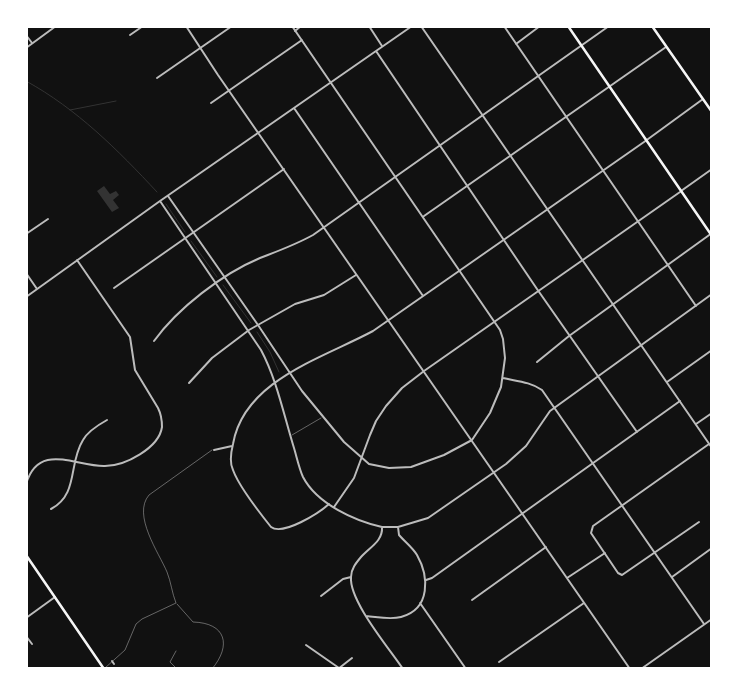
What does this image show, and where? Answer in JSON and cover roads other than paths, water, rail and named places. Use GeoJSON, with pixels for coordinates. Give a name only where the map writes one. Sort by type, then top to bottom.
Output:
{"type":"FeatureCollection","features":[{"type":"Feature","properties":{"kind":"main road"},"geometry":{"type":"LineString","coordinates":[[568,26],[711,235]]}},
{"type":"Feature","properties":{"kind":"main road"},"geometry":{"type":"LineString","coordinates":[[652,26],[712,112]]}},
{"type":"Feature","properties":{"kind":"main road"},"geometry":{"type":"LineString","coordinates":[[26,555],[104,669]]}},
{"type":"Feature","properties":{"kind":"street"},"geometry":{"type":"LineString","coordinates":[[26,48],[56,26]]}},
{"type":"Feature","properties":{"kind":"street"},"geometry":{"type":"LineString","coordinates":[[130,35],[142,26]]}},
{"type":"Feature","properties":{"kind":"street"},"geometry":{"type":"LineString","coordinates":[[186,26],[356,275],[630,669]]}},
{"type":"Feature","properties":{"kind":"street"},"geometry":{"type":"LineString","coordinates":[[157,78],[232,26]]}},
{"type":"Feature","properties":{"kind":"street"},"geometry":{"type":"LineString","coordinates":[[168,196],[290,374],[323,417],[361,458],[369,464],[378,467],[408,467],[444,455],[472,440],[494,404],[503,378],[506,358],[504,344],[495,321],[292,26]]}},
{"type":"Feature","properties":{"kind":"street"},"geometry":{"type":"LineString","coordinates":[[295,30],[301,26]]}},
{"type":"Feature","properties":{"kind":"street"},"geometry":{"type":"LineString","coordinates":[[369,26],[382,46]]}},
{"type":"Feature","properties":{"kind":"street"},"geometry":{"type":"LineString","coordinates":[[26,296],[412,26]]}},
{"type":"Feature","properties":{"kind":"street"},"geometry":{"type":"LineString","coordinates":[[421,26],[712,448]]}},
{"type":"Feature","properties":{"kind":"street"},"geometry":{"type":"LineString","coordinates":[[504,26],[696,306]]}},
{"type":"Feature","properties":{"kind":"street"},"geometry":{"type":"LineString","coordinates":[[516,44],[540,26]]}},
{"type":"Feature","properties":{"kind":"street"},"geometry":{"type":"LineString","coordinates":[[154,341],[178,313],[216,284],[259,258],[300,242],[609,26]]}},
{"type":"Feature","properties":{"kind":"street"},"geometry":{"type":"LineString","coordinates":[[26,35],[32,43]]}},
{"type":"Feature","properties":{"kind":"street"},"geometry":{"type":"LineString","coordinates":[[211,103],[302,40]]}},
{"type":"Feature","properties":{"kind":"street"},"geometry":{"type":"LineString","coordinates":[[423,216],[666,47]]}},
{"type":"Feature","properties":{"kind":"street"},"geometry":{"type":"LineString","coordinates":[[376,51],[538,292],[638,432]]}},
{"type":"Feature","properties":{"kind":"street"},"geometry":{"type":"LineString","coordinates":[[329,504],[310,518],[275,530],[267,522],[236,478],[232,469],[232,446],[235,431],[247,408],[274,383],[312,360],[350,344],[389,320],[703,99]]}},
{"type":"Feature","properties":{"kind":"street"},"geometry":{"type":"LineString","coordinates":[[294,108],[423,296]]}},
{"type":"Feature","properties":{"kind":"street"},"geometry":{"type":"LineString","coordinates":[[114,288],[284,169]]}},
{"type":"Feature","properties":{"kind":"street"},"geometry":{"type":"LineString","coordinates":[[334,507],[354,478],[376,421],[402,388],[712,169]]}},
{"type":"Feature","properties":{"kind":"street"},"geometry":{"type":"LineString","coordinates":[[160,201],[249,330],[264,355],[303,477],[312,489],[329,504],[359,521],[382,527],[398,527],[428,518],[506,464],[522,451],[544,418],[554,408],[712,294]]}},
{"type":"Feature","properties":{"kind":"street"},"geometry":{"type":"LineString","coordinates":[[26,234],[48,219]]}},
{"type":"Feature","properties":{"kind":"street"},"geometry":{"type":"LineString","coordinates":[[536,362],[569,336],[711,235]]}},
{"type":"Feature","properties":{"kind":"street"},"geometry":{"type":"LineString","coordinates":[[26,484],[36,466],[48,460],[59,458],[105,466],[124,462],[141,454],[157,439],[162,426],[161,414],[135,370],[130,337],[77,260]]}},
{"type":"Feature","properties":{"kind":"street"},"geometry":{"type":"LineString","coordinates":[[26,273],[37,289]]}},
{"type":"Feature","properties":{"kind":"street"},"geometry":{"type":"LineString","coordinates":[[189,383],[212,358],[249,330],[296,304],[324,295],[356,275]]}},
{"type":"Feature","properties":{"kind":"street"},"geometry":{"type":"LineString","coordinates":[[667,382],[712,350]]}},
{"type":"Feature","properties":{"kind":"street"},"geometry":{"type":"LineString","coordinates":[[503,378],[537,386],[542,390],[704,624]]}},
{"type":"Feature","properties":{"kind":"street"},"geometry":{"type":"LineString","coordinates":[[426,580],[432,578],[680,402]]}},
{"type":"Feature","properties":{"kind":"street"},"geometry":{"type":"LineString","coordinates":[[696,424],[712,413]]}},
{"type":"Feature","properties":{"kind":"street"},"geometry":{"type":"LineString","coordinates":[[51,509],[60,504],[67,495],[72,482],[78,450],[83,439],[90,431],[107,420]]}},
{"type":"Feature","properties":{"kind":"street"},"geometry":{"type":"LineString","coordinates":[[699,522],[622,575],[618,573],[592,535],[592,527],[709,444]]}},
{"type":"Feature","properties":{"kind":"street"},"geometry":{"type":"LineString","coordinates":[[214,450],[232,446]]}},
{"type":"Feature","properties":{"kind":"street"},"geometry":{"type":"LineString","coordinates":[[382,527],[380,539],[357,562],[350,577],[354,595],[366,616],[403,669]]}},
{"type":"Feature","properties":{"kind":"street"},"geometry":{"type":"LineString","coordinates":[[366,616],[401,617],[411,612],[420,603],[425,592],[426,580],[417,555],[398,535],[398,527]]}},
{"type":"Feature","properties":{"kind":"street"},"geometry":{"type":"LineString","coordinates":[[472,600],[546,547]]}},
{"type":"Feature","properties":{"kind":"street"},"geometry":{"type":"LineString","coordinates":[[672,577],[712,548]]}},
{"type":"Feature","properties":{"kind":"street"},"geometry":{"type":"LineString","coordinates":[[567,578],[605,553]]}},
{"type":"Feature","properties":{"kind":"street"},"geometry":{"type":"LineString","coordinates":[[321,596],[342,578],[350,577]]}},
{"type":"Feature","properties":{"kind":"street"},"geometry":{"type":"LineString","coordinates":[[26,618],[56,597]]}},
{"type":"Feature","properties":{"kind":"street"},"geometry":{"type":"LineString","coordinates":[[420,603],[466,669]]}},
{"type":"Feature","properties":{"kind":"street"},"geometry":{"type":"LineString","coordinates":[[499,662],[584,603]]}},
{"type":"Feature","properties":{"kind":"street"},"geometry":{"type":"LineString","coordinates":[[641,669],[712,619]]}},
{"type":"Feature","properties":{"kind":"street"},"geometry":{"type":"LineString","coordinates":[[26,636],[32,644]]}},
{"type":"Feature","properties":{"kind":"street"},"geometry":{"type":"LineString","coordinates":[[306,645],[338,668],[352,658]]}},
{"type":"Feature","properties":{"kind":"lane"},"geometry":{"type":"LineString","coordinates":[[290,436],[323,417]]}},
{"type":"Feature","properties":{"kind":"lane"},"geometry":{"type":"LineString","coordinates":[[212,669],[223,653],[224,640],[214,626],[205,622],[193,622],[176,603],[170,579],[151,542],[143,506],[149,495],[214,450]]}},
{"type":"Feature","properties":{"kind":"lane"},"geometry":{"type":"LineString","coordinates":[[104,669],[113,663],[125,650],[131,631],[136,624],[142,619],[176,603]]}},
{"type":"Feature","properties":{"kind":"lane"},"geometry":{"type":"LineString","coordinates":[[176,651],[170,662],[177,669]]}},
{"type":"Feature","properties":{"kind":"waterway"},"geometry":{"type":"LineString","coordinates":[[26,81],[80,117],[157,192]]}},
{"type":"Feature","properties":{"kind":"waterway"},"geometry":{"type":"LineString","coordinates":[[70,110],[116,101]]}},
{"type":"Feature","properties":{"kind":"waterway"},"geometry":{"type":"LineString","coordinates":[[166,204],[185,232]]}},
{"type":"Feature","properties":{"kind":"waterway"},"geometry":{"type":"LineString","coordinates":[[191,241],[217,277]]}},
{"type":"Feature","properties":{"kind":"waterway"},"geometry":{"type":"LineString","coordinates":[[223,285],[251,323]]}},
{"type":"Feature","properties":{"kind":"waterway"},"geometry":{"type":"LineString","coordinates":[[257,332],[270,352],[279,372]]}}]}
